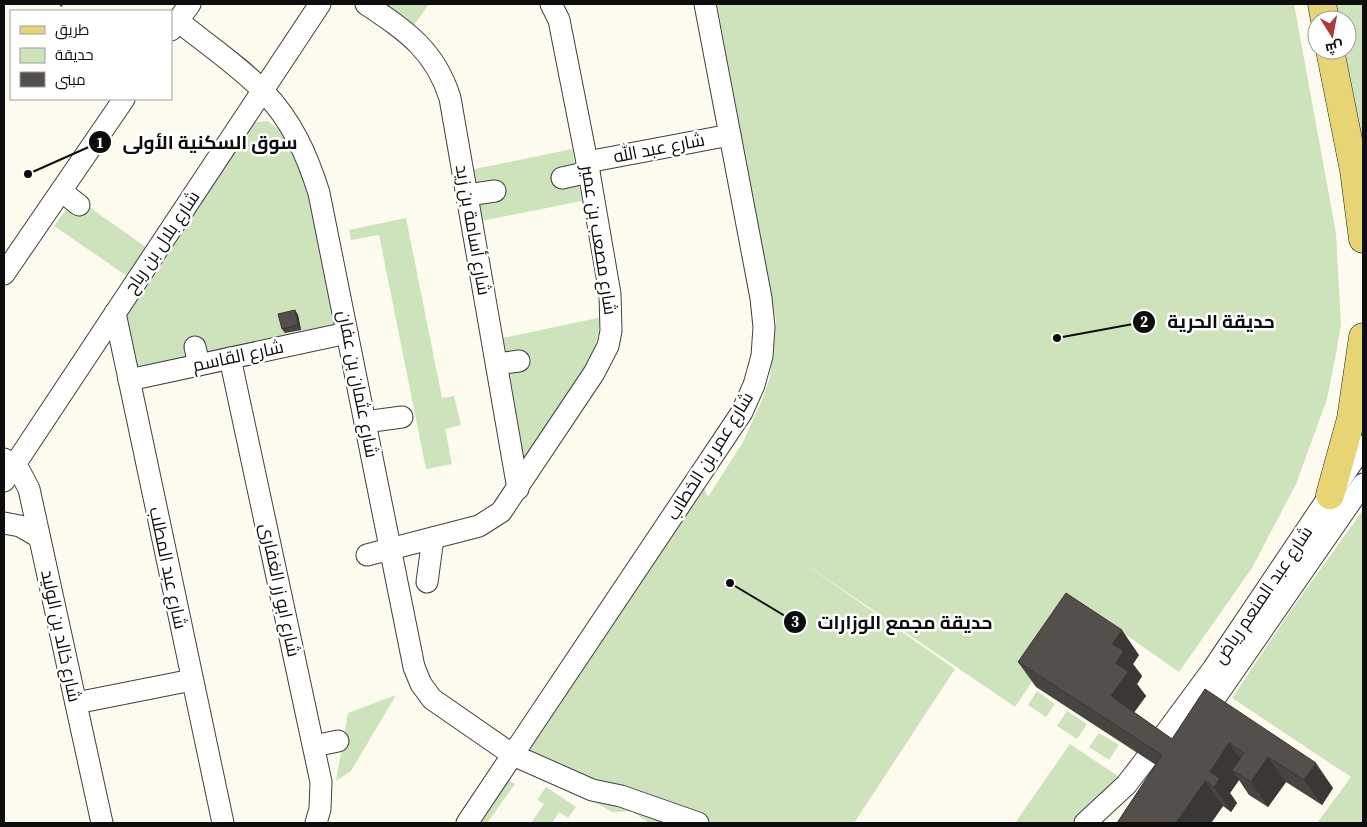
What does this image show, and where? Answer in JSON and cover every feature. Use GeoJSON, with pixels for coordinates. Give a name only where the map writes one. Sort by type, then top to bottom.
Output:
{"type":"FeatureCollection","features":[{"type":"Feature","properties":{"kind":"main road"},"geometry":{"type":"LineString","coordinates":[[1332,60],[1354,170],[1363,239]]}},
{"type":"Feature","properties":{"kind":"main road"},"geometry":{"type":"LineString","coordinates":[[1330,495],[1351,419],[1363,337]]}},
{"type":"Feature","properties":{"kind":"street","name":"شارع بلال بن رباح"},"geometry":{"type":"LineString","coordinates":[[7,468],[115,313],[320,4]]}},
{"type":"Feature","properties":{"kind":"street","name":"شارع أسامة بن زيد"},"geometry":{"type":"LineString","coordinates":[[366,4],[423,47],[440,72],[450,98],[518,490]]}},
{"type":"Feature","properties":{"kind":"street","name":"شارع مصعب بن عمير"},"geometry":{"type":"LineString","coordinates":[[367,555],[487,522],[501,512],[518,490],[602,360],[609,338],[612,316],[610,294],[588,167],[559,20],[551,4]]}},
{"type":"Feature","properties":{"kind":"street","name":"شارع عمر بن الخطاب"},"geometry":{"type":"LineString","coordinates":[[467,823],[704,470],[742,412],[754,385],[762,356],[764,327],[761,298],[705,4]]}},
{"type":"Feature","properties":{"kind":"street","name":"شارع عثمان بن عفان"},"geometry":{"type":"LineString","coordinates":[[179,18],[263,90],[286,119],[310,162],[319,193],[414,667],[421,684],[432,699],[513,755],[592,790],[621,796],[698,823]]}},
{"type":"Feature","properties":{"kind":"street"},"geometry":{"type":"LineString","coordinates":[[4,274],[123,100]]}},
{"type":"Feature","properties":{"kind":"street","name":"شارع عبد الله"},"geometry":{"type":"LineString","coordinates":[[562,178],[588,167],[730,135]]}},
{"type":"Feature","properties":{"kind":"street"},"geometry":{"type":"LineString","coordinates":[[61,191],[79,205]]}},
{"type":"Feature","properties":{"kind":"street"},"geometry":{"type":"LineString","coordinates":[[467,195],[495,191]]}},
{"type":"Feature","properties":{"kind":"street","name":"شارع عبد المطلب"},"geometry":{"type":"LineString","coordinates":[[115,313],[223,823]]}},
{"type":"Feature","properties":{"kind":"street","name":"شارع القاسم"},"geometry":{"type":"LineString","coordinates":[[129,380],[197,356],[230,358],[347,333]]}},
{"type":"Feature","properties":{"kind":"street","name":"شارع ابو زر الغفارى"},"geometry":{"type":"LineString","coordinates":[[230,358],[314,746],[322,796],[316,823]]}},
{"type":"Feature","properties":{"kind":"street"},"geometry":{"type":"LineString","coordinates":[[497,364],[519,361]]}},
{"type":"Feature","properties":{"kind":"street"},"geometry":{"type":"LineString","coordinates":[[365,422],[402,417]]}},
{"type":"Feature","properties":{"kind":"street","name":"شارع عبد المنعم رياض"},"geometry":{"type":"LineString","coordinates":[[1159,742],[1213,669],[1363,446]]}},
{"type":"Feature","properties":{"kind":"street","name":"شارع خالد بن الوليد"},"geometry":{"type":"LineString","coordinates":[[7,468],[27,482],[102,823]]}},
{"type":"Feature","properties":{"kind":"street","name":"شارع عبد المنعم رياض"},"geometry":{"type":"LineString","coordinates":[[1187,737],[1363,484]]}},
{"type":"Feature","properties":{"kind":"street"},"geometry":{"type":"LineString","coordinates":[[4,523],[20,526],[39,537]]}},
{"type":"Feature","properties":{"kind":"street"},"geometry":{"type":"LineString","coordinates":[[427,582],[433,538]]}},
{"type":"Feature","properties":{"kind":"street"},"geometry":{"type":"LineString","coordinates":[[76,703],[192,680]]}},
{"type":"Feature","properties":{"kind":"street"},"geometry":{"type":"LineString","coordinates":[[314,746],[338,741]]}},
{"type":"Feature","properties":{"kind":"street"},"geometry":{"type":"LineString","coordinates":[[1086,823],[1120,791],[1146,759]]}},
{"type":"Feature","properties":{"kind":"green space"},"geometry":{"type":"Polygon","coordinates":[[[378,4],[429,4],[412,28],[378,4]]]}},
{"type":"Feature","properties":{"kind":"green space"},"geometry":{"type":"Polygon","coordinates":[[[717,4],[1294,4],[1336,233],[1341,324],[1327,399],[1296,484],[1252,568],[1179,672],[1083,605],[1015,707],[792,555],[955,669],[854,823],[649,823],[632,811],[612,812],[513,755],[699,478],[708,497],[743,442],[770,377],[776,321],[717,4]]]}},
{"type":"Feature","properties":{"kind":"green space"},"geometry":{"type":"Polygon","coordinates":[[[1337,4],[1363,4],[1363,153],[1347,60],[1357,60],[1357,10],[1338,10],[1337,4]]]}},
{"type":"Feature","properties":{"kind":"green space"},"geometry":{"type":"Polygon","coordinates":[[[268,121],[280,131],[291,147],[303,172],[338,332],[137,369],[123,331],[128,309],[256,122],[268,121]]]}},
{"type":"Feature","properties":{"kind":"green space"},"geometry":{"type":"Polygon","coordinates":[[[572,149],[582,201],[481,221],[470,170],[572,149]]]}},
{"type":"Feature","properties":{"kind":"green space"},"geometry":{"type":"Polygon","coordinates":[[[75,197],[147,248],[127,276],[54,226],[75,197]]]}},
{"type":"Feature","properties":{"kind":"green space"},"geometry":{"type":"Polygon","coordinates":[[[406,218],[442,398],[454,396],[461,425],[445,429],[452,464],[426,469],[379,235],[351,240],[349,230],[406,218]]]}},
{"type":"Feature","properties":{"kind":"green space"},"geometry":{"type":"Polygon","coordinates":[[[602,317],[592,360],[524,460],[503,338],[602,317]]]}},
{"type":"Feature","properties":{"kind":"green space"},"geometry":{"type":"Polygon","coordinates":[[[1363,510],[1363,823],[1317,823],[1351,777],[1232,698],[1287,616],[1363,510]]]}},
{"type":"Feature","properties":{"kind":"green space"},"geometry":{"type":"Polygon","coordinates":[[[1037,691],[1055,704],[1046,717],[1028,705],[1037,691]]]}},
{"type":"Feature","properties":{"kind":"green space"},"geometry":{"type":"Polygon","coordinates":[[[396,695],[351,771],[336,781],[348,713],[396,695]]]}},
{"type":"Feature","properties":{"kind":"green space"},"geometry":{"type":"Polygon","coordinates":[[[1067,711],[1087,724],[1077,739],[1057,726],[1067,711]]]}},
{"type":"Feature","properties":{"kind":"green space"},"geometry":{"type":"Polygon","coordinates":[[[1099,733],[1119,745],[1109,760],[1089,747],[1099,733]]]}},
{"type":"Feature","properties":{"kind":"green space"},"geometry":{"type":"Polygon","coordinates":[[[1070,744],[1121,778],[1075,823],[1015,823],[1070,744]]]}},
{"type":"Feature","properties":{"kind":"green space"},"geometry":{"type":"Polygon","coordinates":[[[506,779],[515,784],[487,823],[476,823],[506,779]]]}},
{"type":"Feature","properties":{"kind":"green space"},"geometry":{"type":"Polygon","coordinates":[[[546,787],[576,807],[568,818],[559,812],[552,823],[531,823],[544,804],[537,800],[546,787]]]}},
{"type":"Feature","properties":{"kind":"building"},"geometry":{"type":"Polygon","coordinates":[[[295,310],[298,325],[282,329],[278,314],[295,310]]]}},
{"type":"Feature","properties":{"kind":"building"},"geometry":{"type":"Polygon","coordinates":[[[1066,593],[1122,630],[1112,644],[1124,651],[1116,663],[1128,672],[1111,696],[1172,739],[1205,689],[1316,763],[1304,780],[1268,757],[1251,782],[1232,770],[1244,753],[1229,743],[1210,772],[1220,778],[1214,787],[1205,781],[1176,823],[1117,823],[1162,755],[1018,662],[1066,593]]]}},
{"type":"Feature","properties":{"kind":"place","name":"سوق السكنية الأولى"},"geometry":{"type":"Point","coordinates":[28,174]}},
{"type":"Feature","properties":{"kind":"place","name":"حديقة الحرية"},"geometry":{"type":"Point","coordinates":[1057,338]}},
{"type":"Feature","properties":{"kind":"place","name":"حديقة مجمع الوزارات"},"geometry":{"type":"Point","coordinates":[730,583]}}]}
